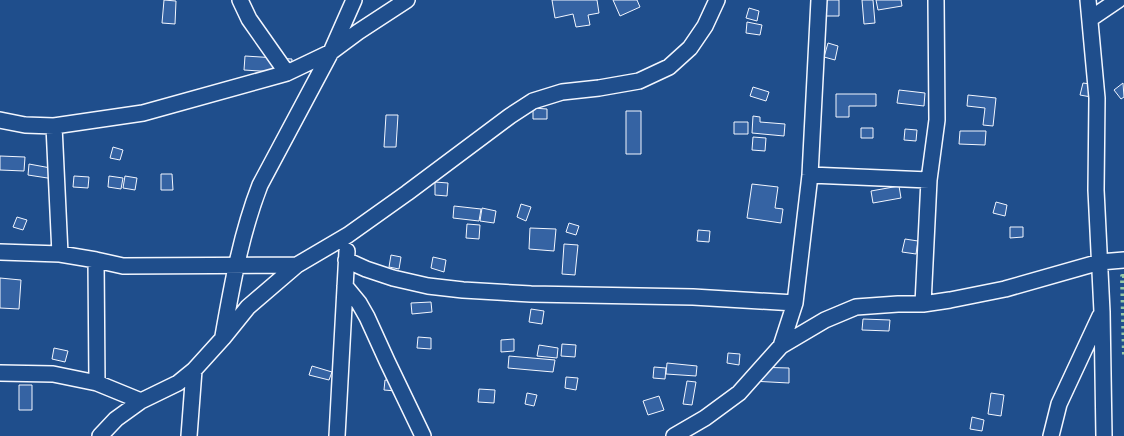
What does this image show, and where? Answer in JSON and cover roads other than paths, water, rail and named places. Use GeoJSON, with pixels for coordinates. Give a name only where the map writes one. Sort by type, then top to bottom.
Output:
{"type":"FeatureCollection","features":[{"type":"Feature","properties":{"kind":"street"},"geometry":{"type":"LineString","coordinates":[[240,0],[249,19],[287,73]]}},
{"type":"Feature","properties":{"kind":"street"},"geometry":{"type":"LineString","coordinates":[[223,338],[237,265],[251,207],[260,185],[331,52],[354,0]]}},
{"type":"Feature","properties":{"kind":"street"},"geometry":{"type":"LineString","coordinates":[[0,120],[25,125],[54,126],[143,113],[287,73],[331,52],[407,0]]}},
{"type":"Feature","properties":{"kind":"street"},"geometry":{"type":"LineString","coordinates":[[100,436],[116,419],[141,401],[178,383],[194,370],[248,307],[297,265],[348,235],[533,101],[562,92],[639,81],[668,67],[690,48],[705,26],[717,0]]}},
{"type":"Feature","properties":{"kind":"street"},"geometry":{"type":"LineString","coordinates":[[781,346],[796,303],[810,175],[819,0]]}},
{"type":"Feature","properties":{"kind":"street"},"geometry":{"type":"LineString","coordinates":[[923,304],[930,180],[937,120],[936,0]]}},
{"type":"Feature","properties":{"kind":"street"},"geometry":{"type":"LineString","coordinates":[[1088,0],[1097,98],[1096,190],[1102,312],[1104,436]]}},
{"type":"Feature","properties":{"kind":"street"},"geometry":{"type":"LineString","coordinates":[[1090,19],[1118,0]]}},
{"type":"Feature","properties":{"kind":"street"},"geometry":{"type":"LineString","coordinates":[[54,126],[60,254]]}},
{"type":"Feature","properties":{"kind":"street"},"geometry":{"type":"LineString","coordinates":[[810,175],[930,180]]}},
{"type":"Feature","properties":{"kind":"street"},"geometry":{"type":"LineString","coordinates":[[337,436],[348,235]]}},
{"type":"Feature","properties":{"kind":"street"},"geometry":{"type":"LineString","coordinates":[[0,252],[60,254],[123,266],[297,265]]}},
{"type":"Feature","properties":{"kind":"street"},"geometry":{"type":"LineString","coordinates":[[96,260],[97,383]]}},
{"type":"Feature","properties":{"kind":"street"},"geometry":{"type":"LineString","coordinates":[[346,260],[393,278],[428,286],[463,290],[531,294],[693,297],[796,303]]}},
{"type":"Feature","properties":{"kind":"street"},"geometry":{"type":"LineString","coordinates":[[674,436],[706,418],[739,392],[781,346],[825,320],[856,307],[923,304],[950,300],[1004,289],[1100,262],[1124,260]]}},
{"type":"Feature","properties":{"kind":"street"},"geometry":{"type":"LineString","coordinates":[[345,286],[359,303],[367,317],[423,436]]}},
{"type":"Feature","properties":{"kind":"street"},"geometry":{"type":"LineString","coordinates":[[1051,436],[1059,404],[1102,312]]}},
{"type":"Feature","properties":{"kind":"street"},"geometry":{"type":"LineString","coordinates":[[189,436],[194,370]]}},
{"type":"Feature","properties":{"kind":"street"},"geometry":{"type":"LineString","coordinates":[[0,373],[53,374],[97,383],[141,401]]}}]}
